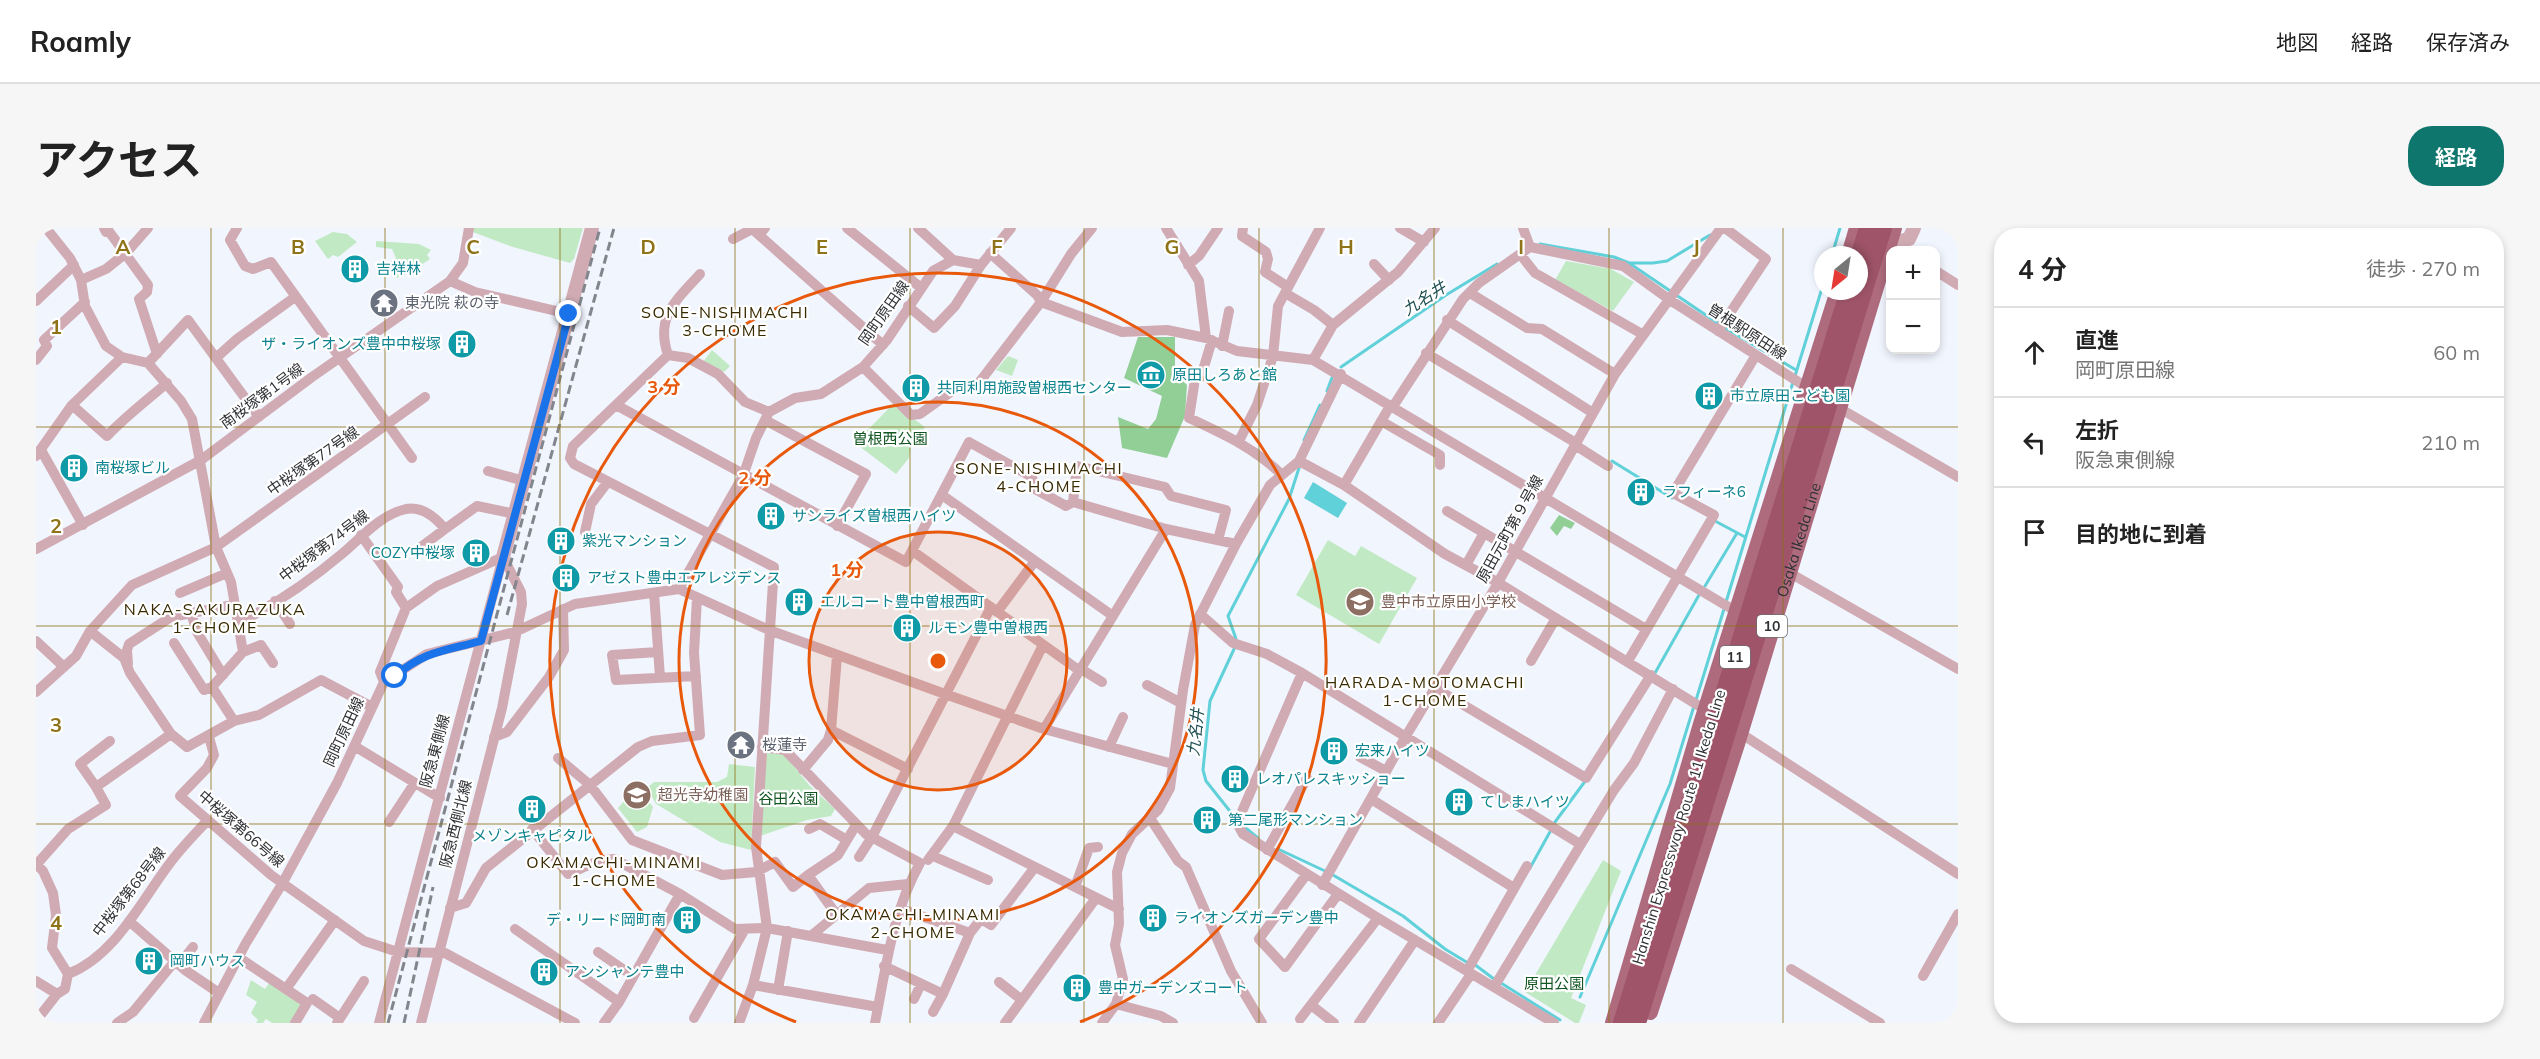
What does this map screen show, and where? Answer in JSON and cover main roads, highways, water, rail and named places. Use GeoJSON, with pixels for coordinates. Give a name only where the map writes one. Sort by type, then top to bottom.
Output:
{"type":"FeatureCollection","features":[{"type":"Feature","properties":{"kind":"highway"},"geometry":{"type":"LineString","coordinates":[[1862,246],[1868,228]]}},
{"type":"Feature","properties":{"kind":"highway","name":"Hanshin Expressway Route 11 Ikeda Line"},"geometry":{"type":"LineString","coordinates":[[1637,1023],[1892,237]]}},
{"type":"Feature","properties":{"kind":"highway","name":"Hanshin Expressway Route 11 Ikeda Line"},"geometry":{"type":"LineString","coordinates":[[1622,1023],[1845,300]]}},
{"type":"Feature","properties":{"kind":"main road"},"geometry":{"type":"LineString","coordinates":[[1852,246],[1857,228]]}},
{"type":"Feature","properties":{"kind":"main road","name":"Osaka Ikeda Line"},"geometry":{"type":"LineString","coordinates":[[1646,1023],[1740,733],[1892,237]]}},
{"type":"Feature","properties":{"kind":"main road","name":"10"},"geometry":{"type":"LineString","coordinates":[[1613,1023],[1698,704],[1733,610],[1804,386],[1835,300]]}},
{"type":"Feature","properties":{"kind":"water"},"geometry":{"type":"Polygon","coordinates":[[[1313,482],[1347,503],[1338,518],[1304,498],[1313,482]]]}},
{"type":"Feature","properties":{"kind":"waterway"},"geometry":{"type":"LineString","coordinates":[[1835,246],[1840,228]]}},
{"type":"Feature","properties":{"kind":"waterway","name":"九名井"},"geometry":{"type":"LineString","coordinates":[[1540,244],[1614,257],[1629,263],[1653,263],[1667,261],[1710,235]]}},
{"type":"Feature","properties":{"kind":"waterway"},"geometry":{"type":"LineString","coordinates":[[1629,263],[1719,324]]}},
{"type":"Feature","properties":{"kind":"waterway","name":"九名井"},"geometry":{"type":"LineString","coordinates":[[1341,367],[1446,295],[1497,264]]}},
{"type":"Feature","properties":{"kind":"waterway"},"geometry":{"type":"LineString","coordinates":[[1795,376],[1818,300]]}},
{"type":"Feature","properties":{"kind":"waterway"},"geometry":{"type":"LineString","coordinates":[[1725,328],[1796,370]]}},
{"type":"Feature","properties":{"kind":"waterway","name":"九名井"},"geometry":{"type":"LineString","coordinates":[[1327,391],[1333,375]]}},
{"type":"Feature","properties":{"kind":"waterway"},"geometry":{"type":"LineString","coordinates":[[1726,602],[1793,382]]}},
{"type":"Feature","properties":{"kind":"waterway","name":"九名井"},"geometry":{"type":"LineString","coordinates":[[1304,440],[1320,405]]}},
{"type":"Feature","properties":{"kind":"waterway"},"geometry":{"type":"LineString","coordinates":[[1612,461],[1672,498]]}},
{"type":"Feature","properties":{"kind":"waterway","name":"九名井"},"geometry":{"type":"LineString","coordinates":[[1236,639],[1228,616],[1289,499],[1299,468]]}},
{"type":"Feature","properties":{"kind":"waterway"},"geometry":{"type":"LineString","coordinates":[[1715,521],[1745,537]]}},
{"type":"Feature","properties":{"kind":"waterway"},"geometry":{"type":"LineString","coordinates":[[1705,586],[1737,533]]}},
{"type":"Feature","properties":{"kind":"waterway"},"geometry":{"type":"LineString","coordinates":[[1655,673],[1699,595]]}},
{"type":"Feature","properties":{"kind":"waterway"},"geometry":{"type":"LineString","coordinates":[[1696,700],[1724,609]]}},
{"type":"Feature","properties":{"kind":"waterway","name":"九名井"},"geometry":{"type":"LineString","coordinates":[[1233,815],[1206,781],[1203,770],[1210,701],[1235,647]]}},
{"type":"Feature","properties":{"kind":"waterway"},"geometry":{"type":"LineString","coordinates":[[1580,997],[1670,784],[1694,706]]}},
{"type":"Feature","properties":{"kind":"waterway"},"geometry":{"type":"LineString","coordinates":[[1555,822],[1586,780]]}},
{"type":"Feature","properties":{"kind":"waterway","name":"九名井"},"geometry":{"type":"LineString","coordinates":[[1242,825],[1258,838]]}},
{"type":"Feature","properties":{"kind":"waterway"},"geometry":{"type":"LineString","coordinates":[[1530,868],[1551,830]]}},
{"type":"Feature","properties":{"kind":"waterway","name":"九名井"},"geometry":{"type":"LineString","coordinates":[[1278,849],[1325,871]]}},
{"type":"Feature","properties":{"kind":"waterway","name":"九名井"},"geometry":{"type":"LineString","coordinates":[[1333,875],[1403,916],[1445,949],[1468,963]]}},
{"type":"Feature","properties":{"kind":"waterway","name":"九名井"},"geometry":{"type":"LineString","coordinates":[[1474,964],[1494,979]]}},
{"type":"Feature","properties":{"kind":"waterway","name":"九名井"},"geometry":{"type":"LineString","coordinates":[[1501,983],[1560,1020]]}},
{"type":"Feature","properties":{"kind":"railway"},"geometry":{"type":"LineString","coordinates":[[388,1023],[600,228]]}},
{"type":"Feature","properties":{"kind":"railway"},"geometry":{"type":"LineString","coordinates":[[507,615],[614,228]]}},
{"type":"Feature","properties":{"kind":"railway"},"geometry":{"type":"LineString","coordinates":[[404,1023],[433,887]]}},
{"type":"Feature","properties":{"kind":"place","name":"吉祥林"},"geometry":{"type":"Point","coordinates":[355,269]}},
{"type":"Feature","properties":{"kind":"place","name":"東光院 萩の寺"},"geometry":{"type":"Point","coordinates":[384,303]}},
{"type":"Feature","properties":{"kind":"place","name":"ザ・ライオンズ豊中中桜塚"},"geometry":{"type":"Point","coordinates":[462,344]}},
{"type":"Feature","properties":{"kind":"place","name":"原田しろあと館"},"geometry":{"type":"Point","coordinates":[1151,375]}},
{"type":"Feature","properties":{"kind":"place","name":"共同利用施設曽根西センター"},"geometry":{"type":"Point","coordinates":[916,388]}},
{"type":"Feature","properties":{"kind":"place","name":"市立原田こども園"},"geometry":{"type":"Point","coordinates":[1709,396]}},
{"type":"Feature","properties":{"kind":"place","name":"南桜塚ビル"},"geometry":{"type":"Point","coordinates":[74,468]}},
{"type":"Feature","properties":{"kind":"place","name":"ラフィーネ6"},"geometry":{"type":"Point","coordinates":[1641,492]}},
{"type":"Feature","properties":{"kind":"place","name":"サンライズ曽根西ハイツ"},"geometry":{"type":"Point","coordinates":[771,516]}},
{"type":"Feature","properties":{"kind":"place","name":"紫光マンション"},"geometry":{"type":"Point","coordinates":[561,541]}},
{"type":"Feature","properties":{"kind":"place","name":"COZY中桜塚"},"geometry":{"type":"Point","coordinates":[476,553]}},
{"type":"Feature","properties":{"kind":"place","name":"アゼスト豊中エアレジデンス"},"geometry":{"type":"Point","coordinates":[566,578]}},
{"type":"Feature","properties":{"kind":"place","name":"エルコート豊中曽根西町"},"geometry":{"type":"Point","coordinates":[799,602]}},
{"type":"Feature","properties":{"kind":"place","name":"豊中市立原田小学校"},"geometry":{"type":"Point","coordinates":[1360,602]}},
{"type":"Feature","properties":{"kind":"place","name":"ルモン豊中曽根西"},"geometry":{"type":"Point","coordinates":[907,628]}},
{"type":"Feature","properties":{"kind":"place","name":"桜蓮寺"},"geometry":{"type":"Point","coordinates":[741,745]}},
{"type":"Feature","properties":{"kind":"place","name":"宏来ハイツ"},"geometry":{"type":"Point","coordinates":[1334,751]}},
{"type":"Feature","properties":{"kind":"place","name":"レオパレスキッショー"},"geometry":{"type":"Point","coordinates":[1235,779]}},
{"type":"Feature","properties":{"kind":"place","name":"超光寺幼稚園"},"geometry":{"type":"Point","coordinates":[637,795]}},
{"type":"Feature","properties":{"kind":"place","name":"てしまハイツ"},"geometry":{"type":"Point","coordinates":[1459,802]}},
{"type":"Feature","properties":{"kind":"place","name":"メゾンキャピタル"},"geometry":{"type":"Point","coordinates":[532,809]}},
{"type":"Feature","properties":{"kind":"place","name":"第二尾形マンション"},"geometry":{"type":"Point","coordinates":[1207,820]}},
{"type":"Feature","properties":{"kind":"place","name":"ライオンズガーデン豊中"},"geometry":{"type":"Point","coordinates":[1153,918]}},
{"type":"Feature","properties":{"kind":"place","name":"デ・リード岡町南"},"geometry":{"type":"Point","coordinates":[687,920]}},
{"type":"Feature","properties":{"kind":"place","name":"岡町ハウス"},"geometry":{"type":"Point","coordinates":[149,961]}},
{"type":"Feature","properties":{"kind":"place","name":"アンシャンテ豊中"},"geometry":{"type":"Point","coordinates":[544,972]}},
{"type":"Feature","properties":{"kind":"place","name":"豊中ガーデンズコート"},"geometry":{"type":"Point","coordinates":[1077,988]}},
{"type":"Feature","properties":{"kind":"district","name":"SONE-NISHIMACHI 3-CHOME"},"geometry":{"type":"Point","coordinates":[725,321]}},
{"type":"Feature","properties":{"kind":"district","name":"SONE-NISHIMACHI 4-CHOME"},"geometry":{"type":"Point","coordinates":[1039,477]}},
{"type":"Feature","properties":{"kind":"district","name":"NAKA-SAKURAZUKA 1-CHOME"},"geometry":{"type":"Point","coordinates":[215,618]}},
{"type":"Feature","properties":{"kind":"district","name":"HARADA-MOTOMACHI 1-CHOME"},"geometry":{"type":"Point","coordinates":[1425,691]}},
{"type":"Feature","properties":{"kind":"district","name":"OKAMACHI-MINAMI 1-CHOME"},"geometry":{"type":"Point","coordinates":[614,871]}},
{"type":"Feature","properties":{"kind":"district","name":"OKAMACHI-MINAMI 2-CHOME"},"geometry":{"type":"Point","coordinates":[913,923]}},
{"type":"Feature","properties":{"kind":"park label","name":"曽根西公園"},"geometry":{"type":"Point","coordinates":[890,439]}},
{"type":"Feature","properties":{"kind":"park label","name":"谷田公園"},"geometry":{"type":"Point","coordinates":[788,799]}},
{"type":"Feature","properties":{"kind":"park label","name":"原田公園"},"geometry":{"type":"Point","coordinates":[1554,984]}}]}
